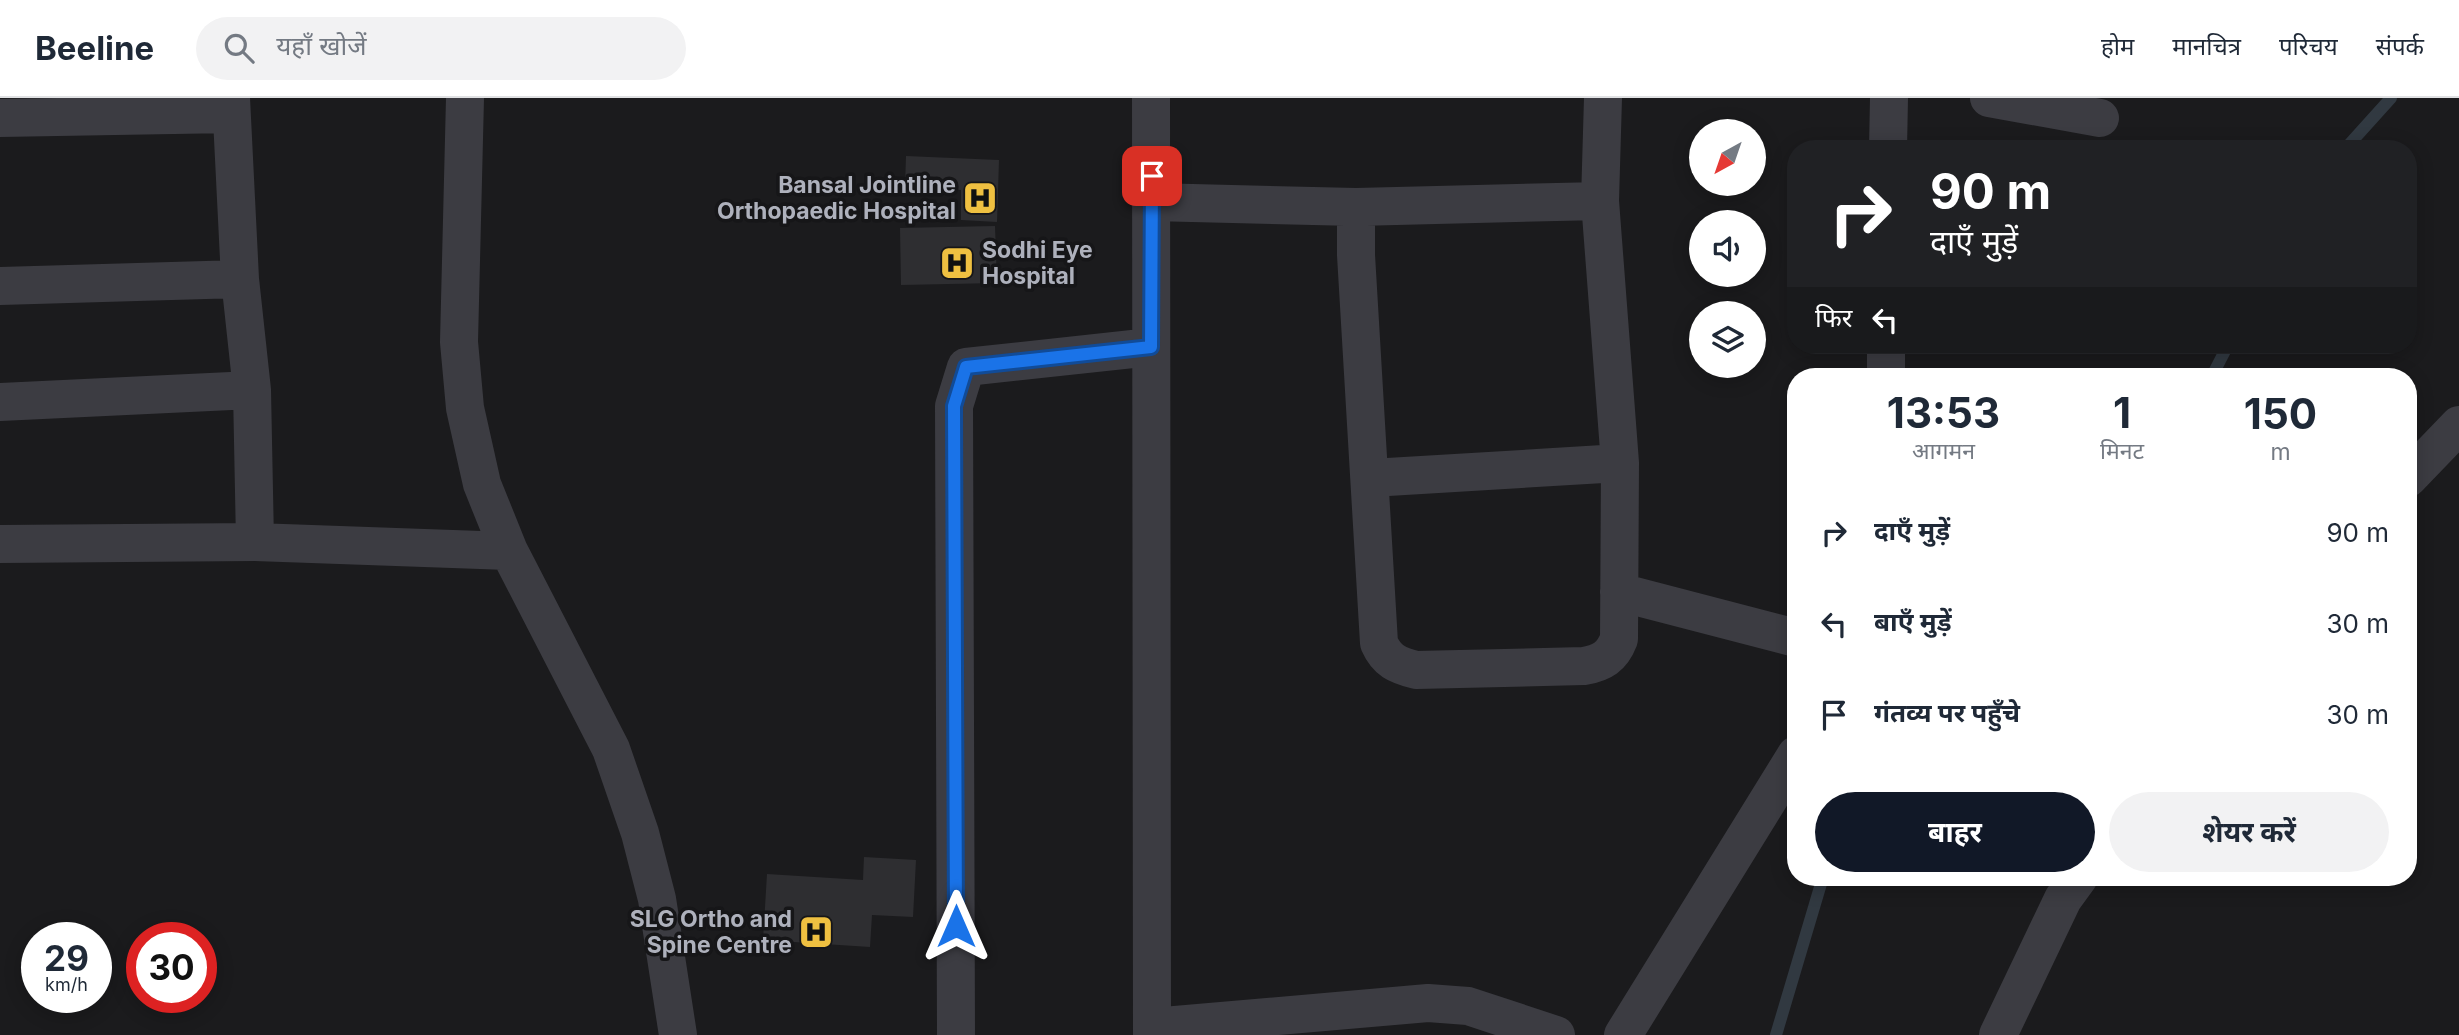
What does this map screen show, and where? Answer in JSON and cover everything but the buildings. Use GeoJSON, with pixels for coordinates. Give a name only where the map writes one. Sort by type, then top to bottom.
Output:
{"type":"FeatureCollection","features":[{"type":"Feature","properties":{"kind":"street"},"geometry":{"type":"LineString","coordinates":[[465,98],[459,342],[465,408],[482,484],[509,551],[611,749],[636,821],[657,899],[678,1035]]}},
{"type":"Feature","properties":{"kind":"street"},"geometry":{"type":"LineString","coordinates":[[1151,98],[1152,1031],[1428,1003],[1468,1006],[1556,1035]]}},
{"type":"Feature","properties":{"kind":"street"},"geometry":{"type":"LineString","coordinates":[[1356,207],[1356,255],[1379,643],[1385,656],[1397,665],[1416,670],[1584,666],[1599,663],[1614,652],[1619,639],[1620,463],[1601,201],[1603,98]]}},
{"type":"Feature","properties":{"kind":"street"},"geometry":{"type":"LineString","coordinates":[[1888,140],[1889,98]]}},
{"type":"Feature","properties":{"kind":"street"},"geometry":{"type":"LineString","coordinates":[[1989,98],[2100,118]]}},
{"type":"Feature","properties":{"kind":"street"},"geometry":{"type":"LineString","coordinates":[[0,118],[231,106],[240,279],[252,390],[255,542]]}},
{"type":"Feature","properties":{"kind":"street"},"geometry":{"type":"LineString","coordinates":[[1152,202],[1356,207],[1601,201]]}},
{"type":"Feature","properties":{"kind":"street"},"geometry":{"type":"LineString","coordinates":[[0,286],[240,279]]}},
{"type":"Feature","properties":{"kind":"street"},"geometry":{"type":"LineString","coordinates":[[956,1035],[954,406],[966,367],[1151,347]]}},
{"type":"Feature","properties":{"kind":"street"},"geometry":{"type":"LineString","coordinates":[[0,402],[252,390]]}},
{"type":"Feature","properties":{"kind":"street"},"geometry":{"type":"LineString","coordinates":[[2417,469],[2459,425]]}},
{"type":"Feature","properties":{"kind":"street"},"geometry":{"type":"LineString","coordinates":[[1371,478],[1620,463]]}},
{"type":"Feature","properties":{"kind":"street"},"geometry":{"type":"LineString","coordinates":[[0,544],[255,542],[509,551]]}},
{"type":"Feature","properties":{"kind":"street"},"geometry":{"type":"LineString","coordinates":[[1619,592],[1787,636]]}},
{"type":"Feature","properties":{"kind":"street"},"geometry":{"type":"LineString","coordinates":[[1623,1035],[1787,770]]}},
{"type":"Feature","properties":{"kind":"street"},"geometry":{"type":"LineString","coordinates":[[1998,1035],[2063,899],[2072,886]]}},
{"type":"Feature","properties":{"kind":"waterway"},"geometry":{"type":"LineString","coordinates":[[2353,140],[2391,98]]}},
{"type":"Feature","properties":{"kind":"waterway"},"geometry":{"type":"LineString","coordinates":[[2216,368],[2223,354]]}},
{"type":"Feature","properties":{"kind":"waterway"},"geometry":{"type":"LineString","coordinates":[[1776,1035],[1820,886]]}},
{"type":"Feature","properties":{"kind":"place","name":"Bansal Jointline Orthopaedic Hospital"},"geometry":{"type":"Point","coordinates":[980,198]}},
{"type":"Feature","properties":{"kind":"place","name":"Sodhi Eye Hospital"},"geometry":{"type":"Point","coordinates":[957,263]}},
{"type":"Feature","properties":{"kind":"place","name":"SLG Ortho and Spine Centre"},"geometry":{"type":"Point","coordinates":[816,932]}},
{"type":"Feature","properties":{"kind":"route"},"geometry":{"type":"LineString","coordinates":[[956,926],[954,406],[966,367],[1151,347],[1152,176]]}}]}
